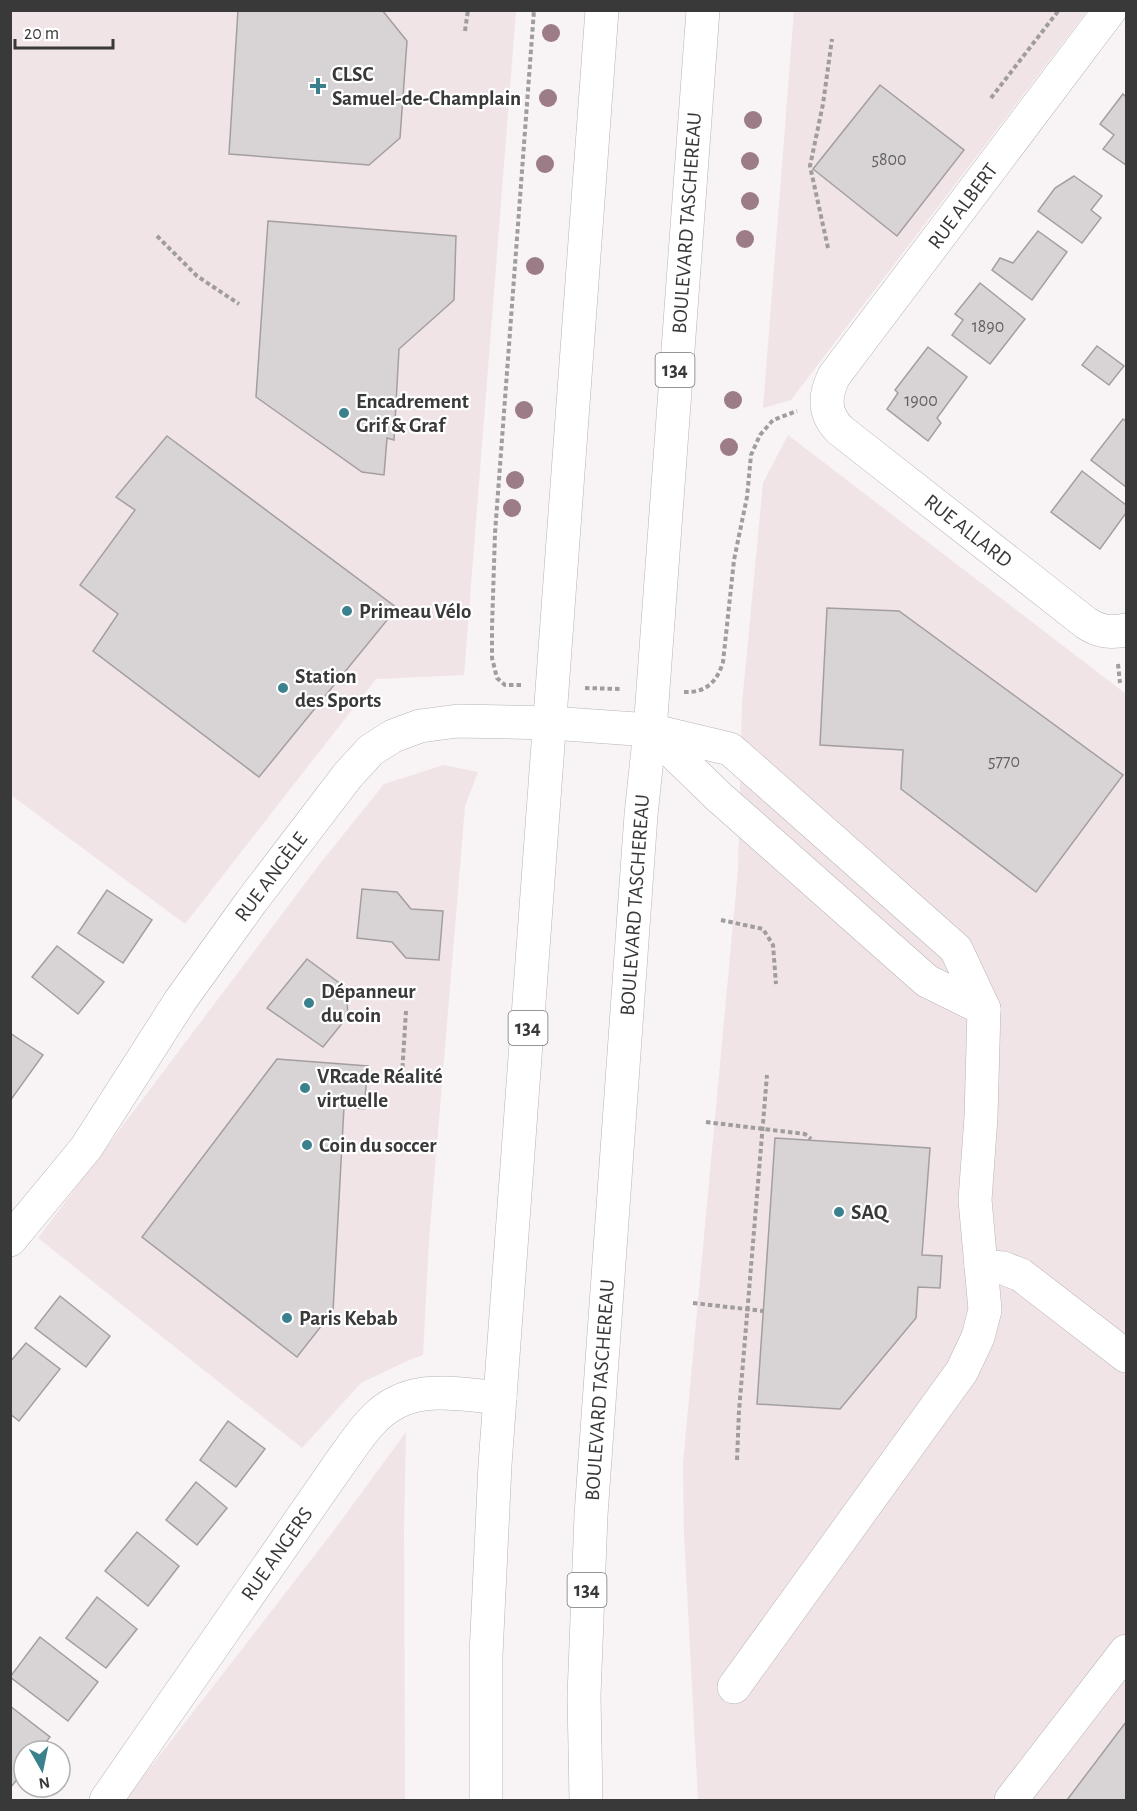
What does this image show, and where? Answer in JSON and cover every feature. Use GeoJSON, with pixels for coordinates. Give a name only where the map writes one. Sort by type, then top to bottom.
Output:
{"type":"FeatureCollection","features":[{"type":"Feature","properties":{"kind":"main road","name":"134"},"geometry":{"type":"LineString","coordinates":[[486,1800],[487,1607],[500,1398],[602,10]]}},
{"type":"Feature","properties":{"kind":"main road","name":"BOULEVARD TASCHEREAU"},"geometry":{"type":"LineString","coordinates":[[586,1800],[584,1665],[591,1515],[641,816],[650,730],[703,10]]}},
{"type":"Feature","properties":{"kind":"main road","name":"RUE ALBERT"},"geometry":{"type":"LineString","coordinates":[[812,408],[827,391],[834,376],[1110,10]]}},
{"type":"Feature","properties":{"kind":"main road","name":"RUE ALLARD"},"geometry":{"type":"LineString","coordinates":[[812,408],[831,420],[840,430],[1086,623],[1101,631],[1126,630]]}},
{"type":"Feature","properties":{"kind":"main road","name":"RUE ANGÈLE"},"geometry":{"type":"LineString","coordinates":[[14,1227],[86,1148],[180,1001],[336,790],[371,750],[393,736],[410,729],[472,720],[550,723],[650,730],[730,749],[956,949],[984,1009]]}},
{"type":"Feature","properties":{"kind":"main road"},"geometry":{"type":"LineString","coordinates":[[650,730],[719,797],[927,981],[984,1009],[981,1117],[975,1200],[985,1310],[978,1336],[962,1371],[734,1687]]}},
{"type":"Feature","properties":{"kind":"main road"},"geometry":{"type":"LineString","coordinates":[[981,1266],[1004,1268],[1021,1275],[1126,1356]]}},
{"type":"Feature","properties":{"kind":"main road","name":"RUE ANGERS"},"geometry":{"type":"LineString","coordinates":[[106,1800],[340,1463],[373,1420],[387,1407],[414,1395],[450,1394],[500,1398]]}},
{"type":"Feature","properties":{"kind":"main road"},"geometry":{"type":"LineString","coordinates":[[1011,1800],[1126,1651]]}},
{"type":"Feature","properties":{"kind":"path"},"geometry":{"type":"LineString","coordinates":[[465,31],[468,10]]}},
{"type":"Feature","properties":{"kind":"path"},"geometry":{"type":"LineString","coordinates":[[534,10],[495,533],[492,658],[497,678],[505,685],[693,693],[704,690],[713,683],[723,663],[734,560],[747,497],[751,455],[772,420],[812,408]]}},
{"type":"Feature","properties":{"kind":"path"},"geometry":{"type":"LineString","coordinates":[[991,98],[1059,10]]}},
{"type":"Feature","properties":{"kind":"path"},"geometry":{"type":"LineString","coordinates":[[828,248],[810,166],[823,104],[832,39]]}},
{"type":"Feature","properties":{"kind":"path"},"geometry":{"type":"LineString","coordinates":[[157,236],[197,276],[239,304]]}},
{"type":"Feature","properties":{"kind":"path"},"geometry":{"type":"LineString","coordinates":[[1118,664],[1120,682]]}},
{"type":"Feature","properties":{"kind":"path"},"geometry":{"type":"LineString","coordinates":[[721,920],[763,928],[773,945],[776,984]]}},
{"type":"Feature","properties":{"kind":"path"},"geometry":{"type":"LineString","coordinates":[[402,1075],[406,1011]]}},
{"type":"Feature","properties":{"kind":"path"},"geometry":{"type":"LineString","coordinates":[[737,1460],[739,1411],[767,1075]]}},
{"type":"Feature","properties":{"kind":"path"},"geometry":{"type":"LineString","coordinates":[[706,1122],[805,1134],[811,1139]]}},
{"type":"Feature","properties":{"kind":"path"},"geometry":{"type":"LineString","coordinates":[[693,1303],[763,1311]]}},
{"type":"Feature","properties":{"kind":"shaded area"},"geometry":{"type":"Polygon","coordinates":[[[11,11],[516,11],[464,675],[376,679],[185,924],[11,795],[11,11]]]}},
{"type":"Feature","properties":{"kind":"shaded area"},"geometry":{"type":"Polygon","coordinates":[[[794,11],[1087,11],[791,400],[763,408],[794,11]]]}},
{"type":"Feature","properties":{"kind":"shaded area"},"geometry":{"type":"Polygon","coordinates":[[[788,435],[1126,694],[1126,1800],[698,1800],[684,1534],[683,1463],[738,870],[742,704],[763,483],[788,435]]]}},
{"type":"Feature","properties":{"kind":"shaded area"},"geometry":{"type":"Polygon","coordinates":[[[444,765],[478,772],[465,806],[429,1240],[423,1355],[361,1383],[302,1448],[38,1238],[319,865],[384,784],[444,765]]]}},
{"type":"Feature","properties":{"kind":"shaded area"},"geometry":{"type":"Polygon","coordinates":[[[406,1432],[405,1800],[125,1800],[335,1529],[406,1432]]]}},
{"type":"Feature","properties":{"kind":"building"},"geometry":{"type":"Polygon","coordinates":[[[238,10],[382,10],[407,41],[400,138],[369,165],[229,154],[238,10]]]}},
{"type":"Feature","properties":{"kind":"building"},"geometry":{"type":"Polygon","coordinates":[[[880,85],[964,150],[897,236],[813,169],[880,85]]]}},
{"type":"Feature","properties":{"kind":"building"},"geometry":{"type":"Polygon","coordinates":[[[1123,94],[1126,97],[1126,165],[1103,149],[1114,135],[1100,124],[1123,94]]]}},
{"type":"Feature","properties":{"kind":"building"},"geometry":{"type":"Polygon","coordinates":[[[1074,176],[1102,196],[1091,210],[1101,218],[1082,243],[1038,211],[1055,188],[1074,176]]]}},
{"type":"Feature","properties":{"kind":"building"},"geometry":{"type":"Polygon","coordinates":[[[268,221],[456,236],[454,300],[399,349],[394,440],[387,438],[384,475],[362,472],[256,397],[268,221]]]}},
{"type":"Feature","properties":{"kind":"building"},"geometry":{"type":"Polygon","coordinates":[[[1038,231],[1067,252],[1032,300],[992,270],[1000,258],[1013,263],[1038,231]]]}},
{"type":"Feature","properties":{"kind":"building"},"geometry":{"type":"Polygon","coordinates":[[[980,283],[1025,319],[990,364],[952,335],[963,320],[955,314],[980,283]]]}},
{"type":"Feature","properties":{"kind":"building"},"geometry":{"type":"Polygon","coordinates":[[[1097,346],[1124,366],[1109,385],[1082,365],[1097,346]]]}},
{"type":"Feature","properties":{"kind":"building"},"geometry":{"type":"Polygon","coordinates":[[[928,347],[967,377],[937,418],[941,423],[928,441],[887,409],[898,393],[895,390],[928,347]]]}},
{"type":"Feature","properties":{"kind":"building"},"geometry":{"type":"Polygon","coordinates":[[[1123,419],[1126,421],[1126,487],[1091,460],[1123,419]]]}},
{"type":"Feature","properties":{"kind":"building"},"geometry":{"type":"Polygon","coordinates":[[[167,436],[397,608],[259,777],[93,651],[118,614],[80,585],[135,510],[116,497],[167,436]]]}},
{"type":"Feature","properties":{"kind":"building"},"geometry":{"type":"Polygon","coordinates":[[[1082,471],[1126,505],[1126,513],[1100,549],[1051,512],[1082,471]]]}},
{"type":"Feature","properties":{"kind":"building"},"geometry":{"type":"Polygon","coordinates":[[[827,608],[899,611],[1123,775],[1036,892],[901,789],[903,750],[820,745],[827,608]]]}},
{"type":"Feature","properties":{"kind":"building"},"geometry":{"type":"Polygon","coordinates":[[[362,889],[397,892],[411,909],[443,911],[439,960],[406,958],[392,942],[357,938],[362,889]]]}},
{"type":"Feature","properties":{"kind":"building"},"geometry":{"type":"Polygon","coordinates":[[[107,890],[152,920],[123,963],[78,933],[107,890]]]}},
{"type":"Feature","properties":{"kind":"building"},"geometry":{"type":"Polygon","coordinates":[[[57,946],[104,982],[78,1014],[32,977],[57,946]]]}},
{"type":"Feature","properties":{"kind":"building","name":"Dépanneur du coin"},"geometry":{"type":"Polygon","coordinates":[[[307,959],[346,988],[348,1016],[323,1047],[267,1008],[307,959]]]}},
{"type":"Feature","properties":{"kind":"building"},"geometry":{"type":"Polygon","coordinates":[[[10,1033],[43,1055],[10,1101],[10,1033]]]}},
{"type":"Feature","properties":{"kind":"building"},"geometry":{"type":"Polygon","coordinates":[[[277,1059],[368,1066],[364,1109],[344,1107],[333,1311],[297,1357],[142,1237],[277,1059]]]}},
{"type":"Feature","properties":{"kind":"building"},"geometry":{"type":"Polygon","coordinates":[[[775,1138],[930,1148],[922,1255],[942,1256],[940,1288],[918,1287],[916,1318],[840,1409],[757,1404],[775,1138]]]}},
{"type":"Feature","properties":{"kind":"building"},"geometry":{"type":"Polygon","coordinates":[[[60,1296],[110,1336],[86,1367],[35,1328],[60,1296]]]}},
{"type":"Feature","properties":{"kind":"building"},"geometry":{"type":"Polygon","coordinates":[[[26,1343],[60,1369],[19,1421],[10,1414],[10,1362],[26,1343]]]}},
{"type":"Feature","properties":{"kind":"building"},"geometry":{"type":"Polygon","coordinates":[[[228,1421],[265,1449],[236,1487],[200,1460],[228,1421]]]}},
{"type":"Feature","properties":{"kind":"building"},"geometry":{"type":"Polygon","coordinates":[[[196,1482],[227,1508],[197,1545],[166,1520],[196,1482]]]}},
{"type":"Feature","properties":{"kind":"building"},"geometry":{"type":"Polygon","coordinates":[[[137,1532],[179,1566],[148,1606],[105,1571],[137,1532]]]}},
{"type":"Feature","properties":{"kind":"building"},"geometry":{"type":"Polygon","coordinates":[[[97,1597],[137,1629],[106,1668],[66,1638],[97,1597]]]}},
{"type":"Feature","properties":{"kind":"building"},"geometry":{"type":"Polygon","coordinates":[[[40,1637],[98,1682],[68,1721],[10,1677],[40,1637]]]}},
{"type":"Feature","properties":{"kind":"building"},"geometry":{"type":"Polygon","coordinates":[[[10,1706],[50,1737],[48,1739],[12,1739],[11,1787],[10,1706]]]}},
{"type":"Feature","properties":{"kind":"building"},"geometry":{"type":"Polygon","coordinates":[[[1126,1722],[1126,1800],[1067,1800],[1126,1722]]]}},
{"type":"Feature","properties":{"kind":"place","name":"CLSC Samuel-de-Champlain"},"geometry":{"type":"Point","coordinates":[318,86]}},
{"type":"Feature","properties":{"kind":"place","name":"Encadrement Grif & Graf"},"geometry":{"type":"Point","coordinates":[344,413]}},
{"type":"Feature","properties":{"kind":"place","name":"Primeau Vélo"},"geometry":{"type":"Point","coordinates":[347,611]}},
{"type":"Feature","properties":{"kind":"place","name":"Station des Sports"},"geometry":{"type":"Point","coordinates":[283,688]}},
{"type":"Feature","properties":{"kind":"place","name":"Dépanneur du coin"},"geometry":{"type":"Point","coordinates":[309,1003]}},
{"type":"Feature","properties":{"kind":"place","name":"VRcade Réalité virtuelle"},"geometry":{"type":"Point","coordinates":[305,1088]}},
{"type":"Feature","properties":{"kind":"place","name":"Coin du soccer"},"geometry":{"type":"Point","coordinates":[307,1145]}},
{"type":"Feature","properties":{"kind":"place","name":"SAQ"},"geometry":{"type":"Point","coordinates":[839,1212]}},
{"type":"Feature","properties":{"kind":"place","name":"Paris Kebab"},"geometry":{"type":"Point","coordinates":[287,1318]}}]}
